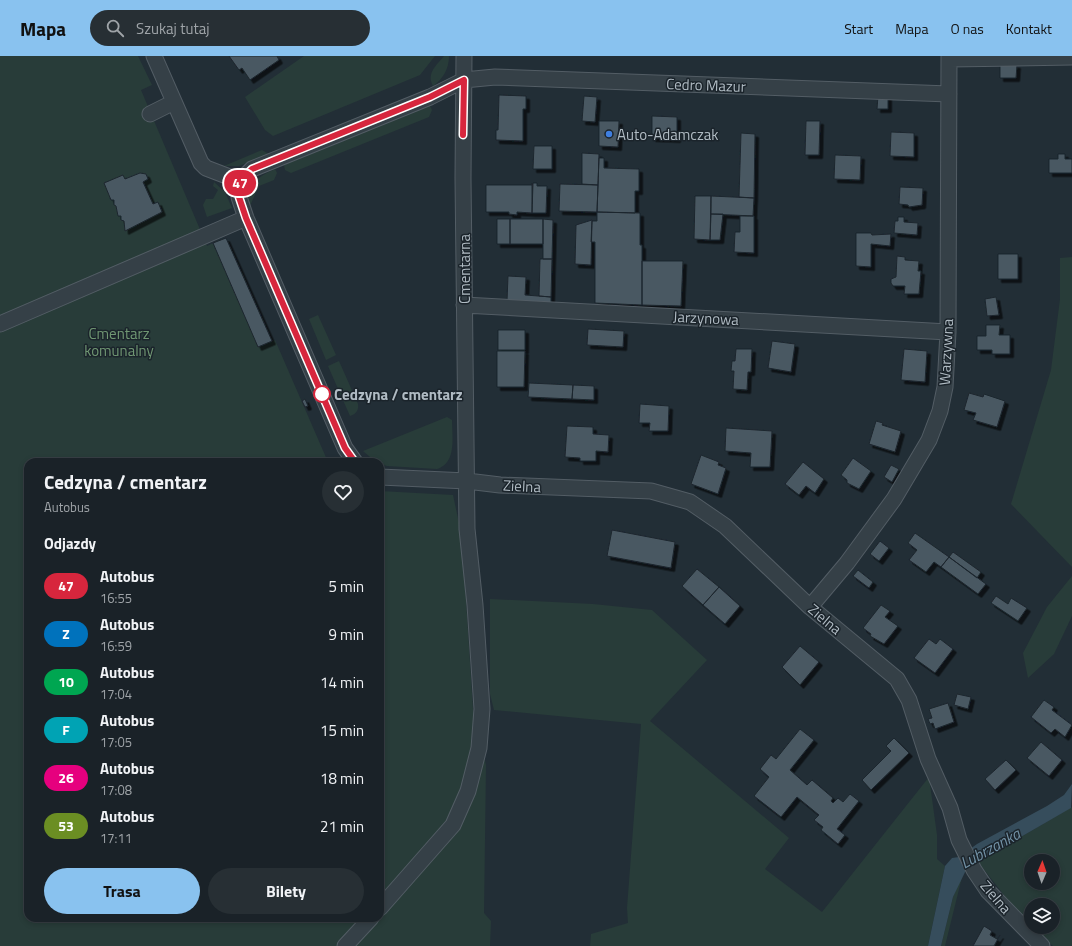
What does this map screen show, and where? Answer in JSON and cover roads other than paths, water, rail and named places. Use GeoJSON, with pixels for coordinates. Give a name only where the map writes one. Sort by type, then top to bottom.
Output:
{"type":"FeatureCollection","features":[{"type":"Feature","properties":{"kind":"street"},"geometry":{"type":"LineString","coordinates":[[154,56],[201,163],[206,168],[240,181]]}},
{"type":"Feature","properties":{"kind":"street","name":"Cmentarna"},"geometry":{"type":"LineString","coordinates":[[384,903],[453,825],[468,791],[479,748],[482,709],[475,605],[467,529],[464,305],[464,56]]}},
{"type":"Feature","properties":{"kind":"street"},"geometry":{"type":"LineString","coordinates":[[949,58],[1072,57]]}},
{"type":"Feature","properties":{"kind":"street","name":"Warzywna"},"geometry":{"type":"LineString","coordinates":[[810,607],[848,563],[894,499],[929,440],[940,411],[945,387],[948,332],[949,58]]}},
{"type":"Feature","properties":{"kind":"street","name":"Cedro Mazur"},"geometry":{"type":"LineString","coordinates":[[464,80],[495,77],[949,94]]}},
{"type":"Feature","properties":{"kind":"street"},"geometry":{"type":"LineString","coordinates":[[352,458],[345,448],[246,218],[239,197],[240,181],[252,169],[430,97],[464,80]]}},
{"type":"Feature","properties":{"kind":"street"},"geometry":{"type":"LineString","coordinates":[[150,114],[174,102]]}},
{"type":"Feature","properties":{"kind":"street"},"geometry":{"type":"LineString","coordinates":[[0,324],[246,218]]}},
{"type":"Feature","properties":{"kind":"street","name":"Jarzynowa"},"geometry":{"type":"LineString","coordinates":[[464,305],[948,332]]}},
{"type":"Feature","properties":{"kind":"street","name":"Zielna"},"geometry":{"type":"LineString","coordinates":[[384,477],[467,481],[500,485],[651,491],[690,502],[725,526],[810,607],[897,679],[909,700],[928,759],[950,808],[959,840],[974,870],[988,891],[1042,946]]}},
{"type":"Feature","properties":{"kind":"street"},"geometry":{"type":"LineString","coordinates":[[345,946],[367,922]]}},
{"type":"Feature","properties":{"kind":"water","name":"Lubrzanka"},"geometry":{"type":"Polygon","coordinates":[[[1072,784],[1071,808],[967,868],[953,897],[941,946],[928,946],[945,866],[952,858],[959,857],[977,844],[1047,806],[1064,795],[1072,784]]]}},
{"type":"Feature","properties":{"kind":"place","name":"Auto-Adamczak"},"geometry":{"type":"Point","coordinates":[609,134]}},
{"type":"Feature","properties":{"kind":"place","name":"Cedzyna / cmentarz"},"geometry":{"type":"Point","coordinates":[322,394]}},
{"type":"Feature","properties":{"kind":"park label","name":"Cmentarz komunalny"},"geometry":{"type":"Point","coordinates":[119,342]}}]}
